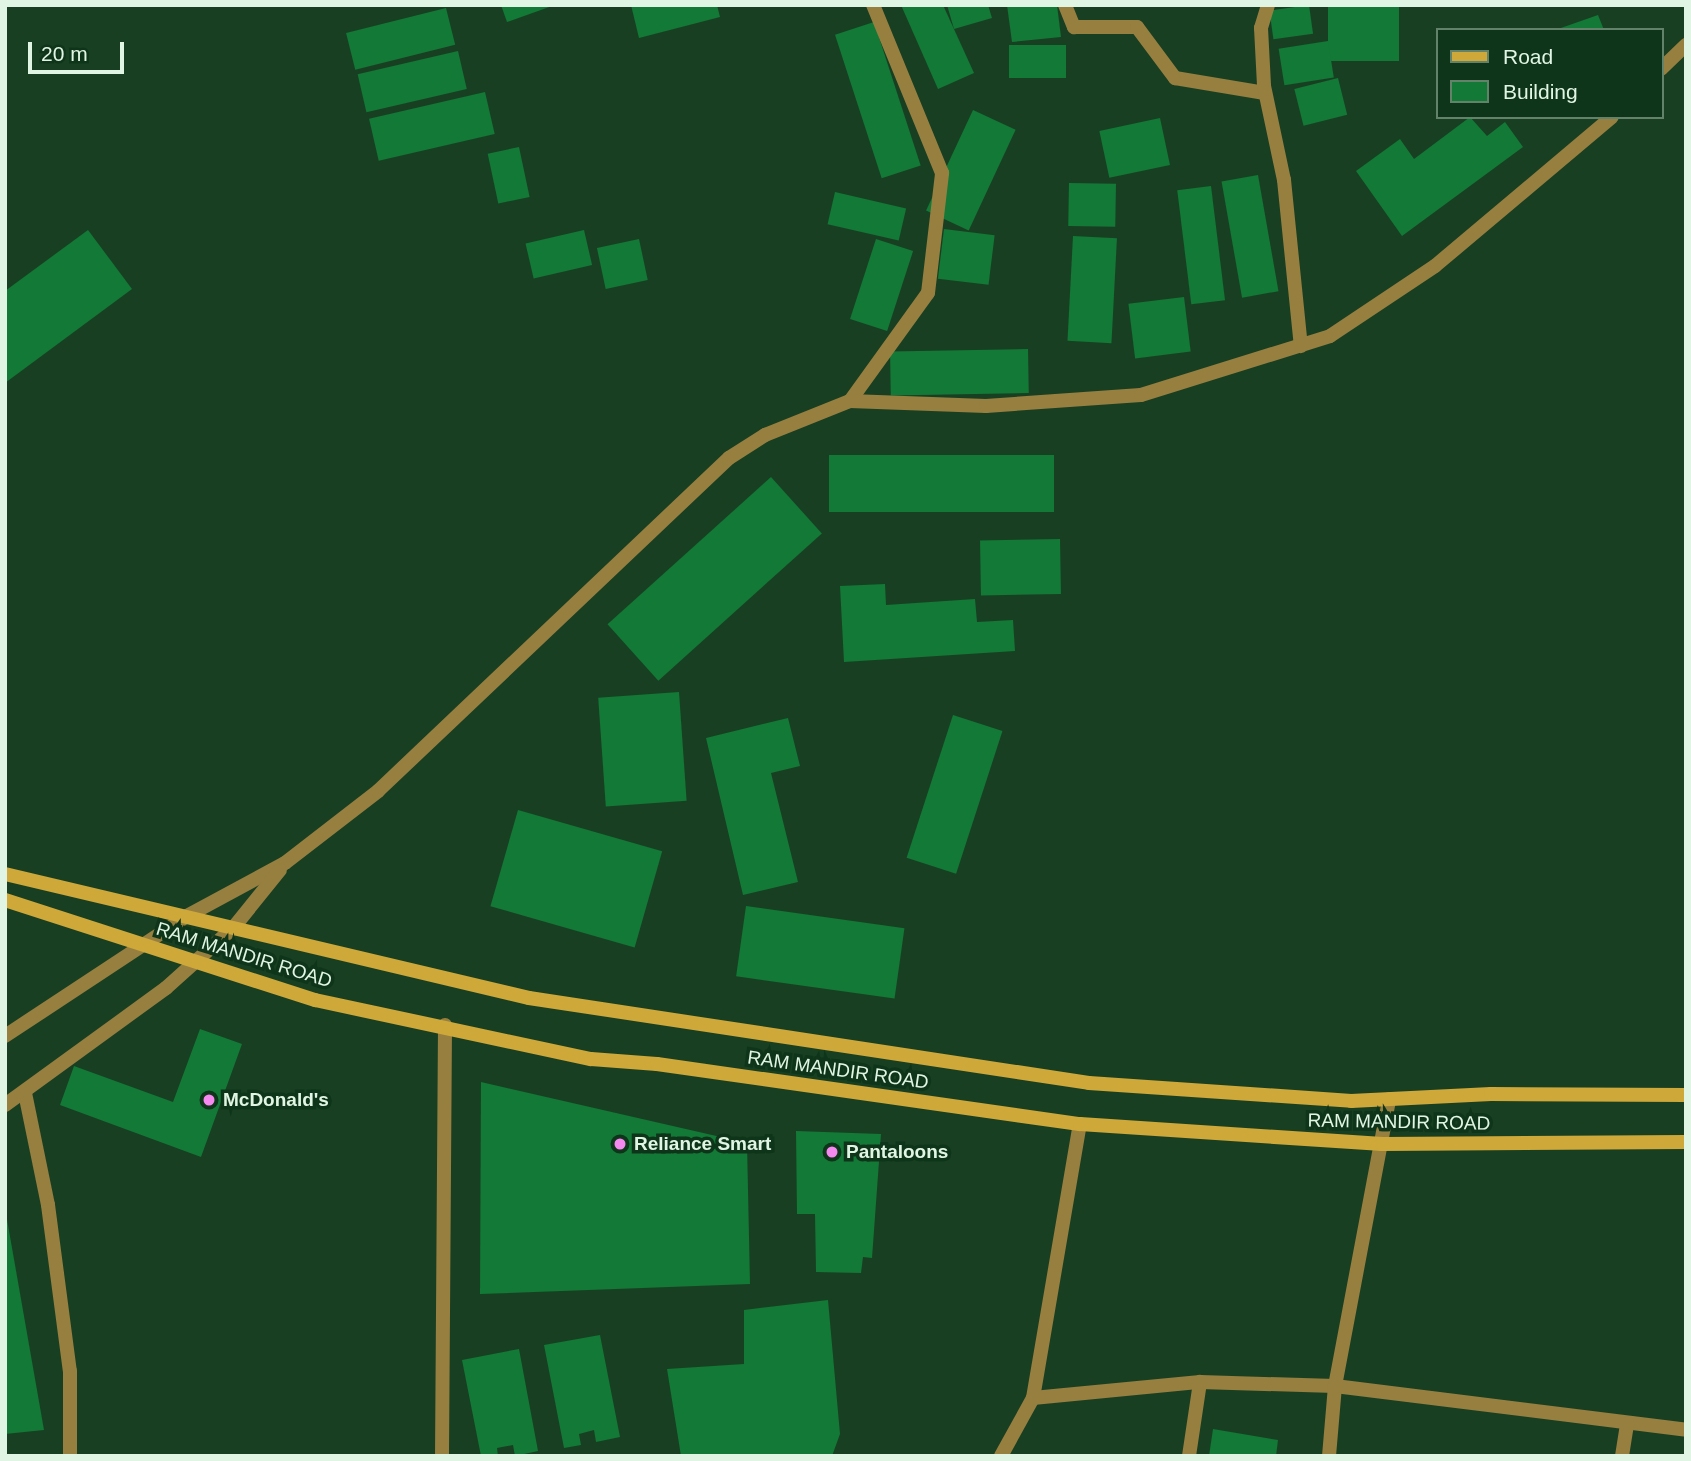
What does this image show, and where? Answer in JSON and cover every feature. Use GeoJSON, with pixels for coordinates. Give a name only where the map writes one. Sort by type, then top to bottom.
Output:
{"type":"FeatureCollection","features":[{"type":"Feature","properties":{"kind":"main road"},"geometry":{"type":"LineString","coordinates":[[5,874],[234,926],[367,963],[529,998],[1090,1083],[1228,1095],[1389,1099],[1491,1094],[1686,1096]]}},
{"type":"Feature","properties":{"kind":"main road","name":"RAM MANDIR ROAD"},"geometry":{"type":"LineString","coordinates":[[5,900],[315,999],[445,1025],[592,1059],[657,1064],[1080,1124],[1382,1144],[1686,1142]]}},
{"type":"Feature","properties":{"kind":"street"},"geometry":{"type":"LineString","coordinates":[[850,401],[928,293],[942,173],[873,5]]}},
{"type":"Feature","properties":{"kind":"street"},"geometry":{"type":"LineString","coordinates":[[1065,5],[1074,27],[1137,27],[1175,78],[1265,93]]}},
{"type":"Feature","properties":{"kind":"street"},"geometry":{"type":"LineString","coordinates":[[1268,5],[1261,28],[1265,93],[1284,180],[1301,346]]}},
{"type":"Feature","properties":{"kind":"street"},"geometry":{"type":"LineString","coordinates":[[1663,67],[1686,45]]}},
{"type":"Feature","properties":{"kind":"street"},"geometry":{"type":"LineString","coordinates":[[5,1036],[187,916],[285,863],[424,750],[729,458],[765,435],[850,401],[986,406],[1141,395],[1330,336],[1435,266],[1610,119]]}},
{"type":"Feature","properties":{"kind":"street"},"geometry":{"type":"LineString","coordinates":[[5,1105],[26,1093],[193,962],[234,926],[285,863]]}},
{"type":"Feature","properties":{"kind":"street"},"geometry":{"type":"LineString","coordinates":[[442,1456],[445,1025]]}},
{"type":"Feature","properties":{"kind":"street"},"geometry":{"type":"LineString","coordinates":[[26,1093],[48,1205],[70,1371],[70,1456]]}},
{"type":"Feature","properties":{"kind":"street"},"geometry":{"type":"LineString","coordinates":[[1329,1456],[1335,1386],[1389,1099]]}},
{"type":"Feature","properties":{"kind":"street"},"geometry":{"type":"LineString","coordinates":[[1001,1456],[1033,1398],[1080,1124]]}},
{"type":"Feature","properties":{"kind":"street"},"geometry":{"type":"LineString","coordinates":[[1033,1398],[1200,1382],[1335,1386],[1686,1430]]}},
{"type":"Feature","properties":{"kind":"street"},"geometry":{"type":"LineString","coordinates":[[1189,1456],[1200,1382]]}},
{"type":"Feature","properties":{"kind":"street"},"geometry":{"type":"LineString","coordinates":[[1622,1456],[1627,1423]]}},
{"type":"Feature","properties":{"kind":"building"},"geometry":{"type":"Polygon","coordinates":[[[501,5],[552,5],[552,6],[507,22],[501,5]]]}},
{"type":"Feature","properties":{"kind":"building"},"geometry":{"type":"Polygon","coordinates":[[[631,5],[717,5],[720,17],[639,38],[631,5]]]}},
{"type":"Feature","properties":{"kind":"building"},"geometry":{"type":"Polygon","coordinates":[[[901,5],[943,5],[974,73],[938,89],[901,5]]]}},
{"type":"Feature","properties":{"kind":"building"},"geometry":{"type":"Polygon","coordinates":[[[947,5],[988,5],[992,18],[954,29],[947,5]]]}},
{"type":"Feature","properties":{"kind":"building"},"geometry":{"type":"Polygon","coordinates":[[[1007,5],[1057,5],[1061,37],[1012,42],[1007,5]]]}},
{"type":"Feature","properties":{"kind":"building"},"geometry":{"type":"Polygon","coordinates":[[[1309,5],[1313,34],[1273,39],[1269,11],[1309,5]]]}},
{"type":"Feature","properties":{"kind":"building"},"geometry":{"type":"Polygon","coordinates":[[[1328,5],[1399,5],[1399,61],[1328,61],[1328,5]]]}},
{"type":"Feature","properties":{"kind":"building"},"geometry":{"type":"Polygon","coordinates":[[[446,8],[455,45],[355,70],[346,33],[446,8]]]}},
{"type":"Feature","properties":{"kind":"building"},"geometry":{"type":"Polygon","coordinates":[[[1598,15],[1603,28],[1561,28],[1598,15]]]}},
{"type":"Feature","properties":{"kind":"building"},"geometry":{"type":"Polygon","coordinates":[[[874,22],[921,166],[882,178],[835,35],[874,22]]]}},
{"type":"Feature","properties":{"kind":"building"},"geometry":{"type":"Polygon","coordinates":[[[1328,41],[1334,78],[1284,85],[1279,49],[1328,41]]]}},
{"type":"Feature","properties":{"kind":"building"},"geometry":{"type":"Polygon","coordinates":[[[1009,45],[1066,45],[1066,78],[1009,78],[1009,45]]]}},
{"type":"Feature","properties":{"kind":"building"},"geometry":{"type":"Polygon","coordinates":[[[458,51],[467,89],[366,112],[358,74],[458,51]]]}},
{"type":"Feature","properties":{"kind":"building"},"geometry":{"type":"Polygon","coordinates":[[[1338,78],[1347,115],[1304,126],[1294,89],[1338,78]]]}},
{"type":"Feature","properties":{"kind":"building"},"geometry":{"type":"Polygon","coordinates":[[[485,92],[495,134],[379,161],[369,119],[485,92]]]}},
{"type":"Feature","properties":{"kind":"building"},"geometry":{"type":"Polygon","coordinates":[[[973,110],[1016,130],[969,230],[926,211],[973,110]]]}},
{"type":"Feature","properties":{"kind":"building"},"geometry":{"type":"Polygon","coordinates":[[[1160,118],[1170,165],[1109,178],[1099,131],[1160,118]]]}},
{"type":"Feature","properties":{"kind":"building"},"geometry":{"type":"Polygon","coordinates":[[[1467,119],[1472,119],[1487,136],[1505,122],[1523,147],[1402,236],[1356,171],[1400,139],[1414,159],[1467,119]]]}},
{"type":"Feature","properties":{"kind":"building"},"geometry":{"type":"Polygon","coordinates":[[[519,147],[530,197],[498,204],[488,154],[519,147]]]}},
{"type":"Feature","properties":{"kind":"building"},"geometry":{"type":"Polygon","coordinates":[[[1258,175],[1278,291],[1242,298],[1222,181],[1258,175]]]}},
{"type":"Feature","properties":{"kind":"building"},"geometry":{"type":"Polygon","coordinates":[[[1069,183],[1116,184],[1115,227],[1068,226],[1069,183]]]}},
{"type":"Feature","properties":{"kind":"building"},"geometry":{"type":"Polygon","coordinates":[[[1211,186],[1225,300],[1191,304],[1177,190],[1211,186]]]}},
{"type":"Feature","properties":{"kind":"building"},"geometry":{"type":"Polygon","coordinates":[[[835,192],[906,208],[899,241],[828,224],[835,192]]]}},
{"type":"Feature","properties":{"kind":"building"},"geometry":{"type":"Polygon","coordinates":[[[944,229],[995,235],[989,285],[938,279],[944,229]]]}},
{"type":"Feature","properties":{"kind":"building"},"geometry":{"type":"Polygon","coordinates":[[[88,230],[132,289],[5,383],[5,291],[88,230]]]}},
{"type":"Feature","properties":{"kind":"building"},"geometry":{"type":"Polygon","coordinates":[[[584,230],[592,265],[534,279],[526,243],[584,230]]]}},
{"type":"Feature","properties":{"kind":"building"},"geometry":{"type":"Polygon","coordinates":[[[1073,236],[1117,238],[1111,343],[1068,341],[1073,236]]]}},
{"type":"Feature","properties":{"kind":"building"},"geometry":{"type":"Polygon","coordinates":[[[639,239],[648,280],[606,289],[597,248],[639,239]]]}},
{"type":"Feature","properties":{"kind":"building"},"geometry":{"type":"Polygon","coordinates":[[[876,239],[913,251],[887,331],[850,319],[876,239]]]}},
{"type":"Feature","properties":{"kind":"building"},"geometry":{"type":"Polygon","coordinates":[[[1184,297],[1191,352],[1135,358],[1128,304],[1184,297]]]}},
{"type":"Feature","properties":{"kind":"building"},"geometry":{"type":"Polygon","coordinates":[[[1028,349],[1029,393],[891,395],[890,351],[1028,349]]]}},
{"type":"Feature","properties":{"kind":"building"},"geometry":{"type":"Polygon","coordinates":[[[829,455],[1054,455],[1054,512],[829,512],[829,455]]]}},
{"type":"Feature","properties":{"kind":"building"},"geometry":{"type":"Polygon","coordinates":[[[771,477],[822,533],[658,681],[608,624],[771,477]]]}},
{"type":"Feature","properties":{"kind":"building"},"geometry":{"type":"Polygon","coordinates":[[[1060,539],[1061,594],[981,595],[980,540],[1060,539]]]}},
{"type":"Feature","properties":{"kind":"building"},"geometry":{"type":"Polygon","coordinates":[[[885,584],[886,605],[975,599],[977,622],[1013,620],[1015,651],[844,662],[840,586],[885,584]]]}},
{"type":"Feature","properties":{"kind":"building"},"geometry":{"type":"Polygon","coordinates":[[[679,692],[687,801],[606,806],[598,698],[679,692]]]}},
{"type":"Feature","properties":{"kind":"building"},"geometry":{"type":"Polygon","coordinates":[[[953,715],[1002,731],[956,874],[907,858],[953,715]]]}},
{"type":"Feature","properties":{"kind":"building"},"geometry":{"type":"Polygon","coordinates":[[[788,718],[800,766],[771,773],[798,882],[743,895],[706,738],[788,718]]]}},
{"type":"Feature","properties":{"kind":"building"},"geometry":{"type":"Polygon","coordinates":[[[518,810],[662,851],[635,947],[490,906],[518,810]]]}},
{"type":"Feature","properties":{"kind":"building"},"geometry":{"type":"Polygon","coordinates":[[[746,906],[904,928],[895,999],[736,976],[746,906]]]}},
{"type":"Feature","properties":{"kind":"building"},"geometry":{"type":"Polygon","coordinates":[[[200,1029],[242,1044],[201,1157],[60,1105],[74,1066],[173,1102],[200,1029]]]}},
{"type":"Feature","properties":{"kind":"building"},"geometry":{"type":"Polygon","coordinates":[[[481,1082],[747,1143],[750,1284],[480,1294],[481,1082]]]}},
{"type":"Feature","properties":{"kind":"building"},"geometry":{"type":"Polygon","coordinates":[[[796,1131],[881,1134],[872,1258],[863,1257],[861,1273],[816,1272],[815,1214],[797,1214],[796,1131]]]}},
{"type":"Feature","properties":{"kind":"building"},"geometry":{"type":"Polygon","coordinates":[[[5,1208],[44,1430],[5,1434],[5,1208]]]}},
{"type":"Feature","properties":{"kind":"building"},"geometry":{"type":"Polygon","coordinates":[[[828,1300],[840,1434],[832,1456],[681,1456],[667,1369],[744,1364],[744,1310],[828,1300]]]}},
{"type":"Feature","properties":{"kind":"building"},"geometry":{"type":"Polygon","coordinates":[[[600,1335],[620,1437],[596,1442],[594,1430],[579,1434],[581,1445],[564,1448],[544,1345],[600,1335]]]}},
{"type":"Feature","properties":{"kind":"building"},"geometry":{"type":"Polygon","coordinates":[[[519,1349],[538,1451],[515,1456],[513,1445],[497,1448],[498,1456],[481,1456],[462,1360],[519,1349]]]}},
{"type":"Feature","properties":{"kind":"building"},"geometry":{"type":"Polygon","coordinates":[[[1213,1429],[1278,1440],[1276,1456],[1209,1456],[1213,1429]]]}},
{"type":"Feature","properties":{"kind":"place","name":"McDonald's"},"geometry":{"type":"Point","coordinates":[209,1100]}},
{"type":"Feature","properties":{"kind":"place","name":"Reliance Smart"},"geometry":{"type":"Point","coordinates":[620,1144]}},
{"type":"Feature","properties":{"kind":"place","name":"Pantaloons"},"geometry":{"type":"Point","coordinates":[832,1152]}}]}
